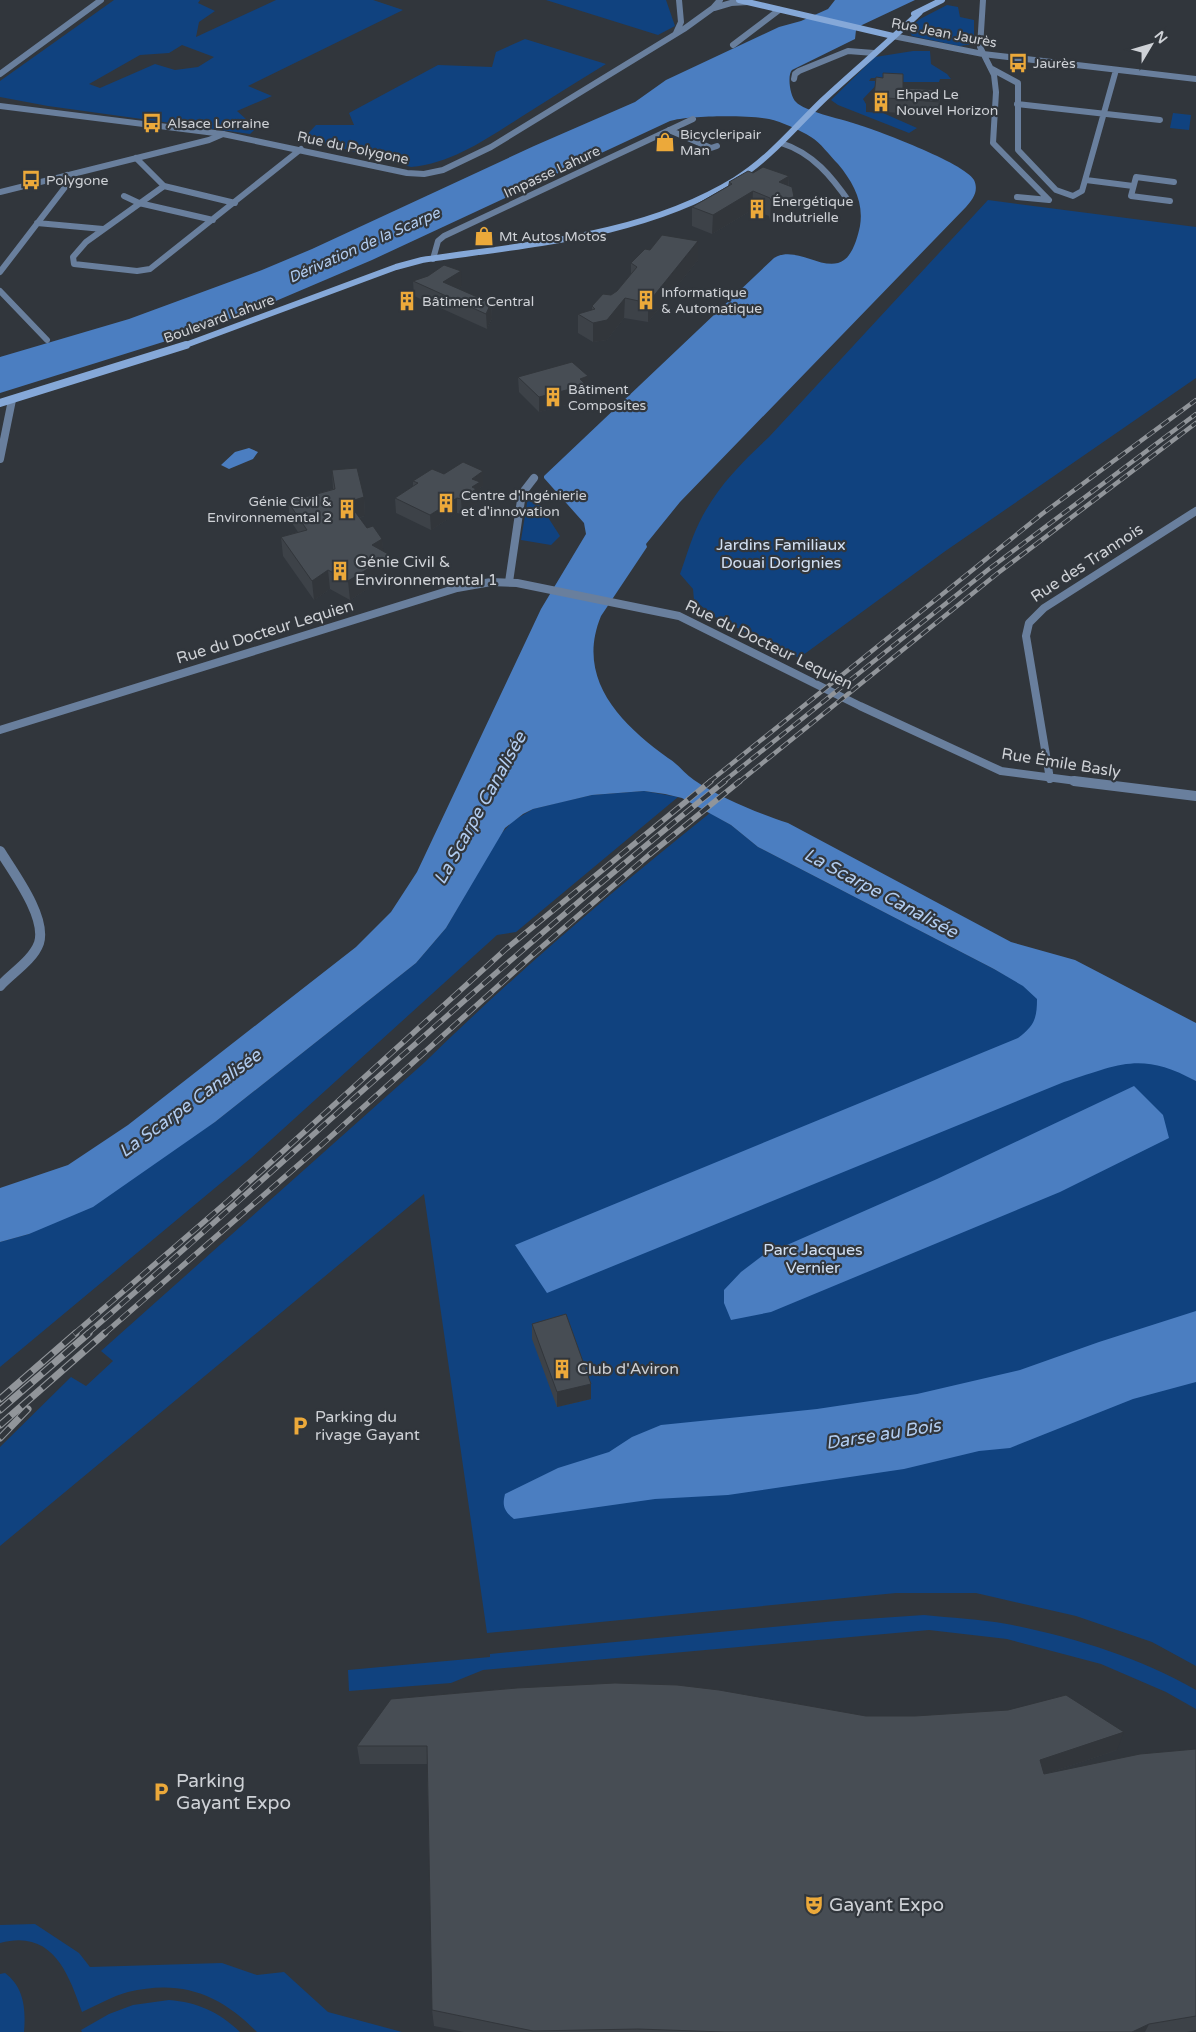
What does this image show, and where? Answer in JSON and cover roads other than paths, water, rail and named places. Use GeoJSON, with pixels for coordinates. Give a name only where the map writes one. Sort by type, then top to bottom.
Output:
{"type":"FeatureCollection","features":[{"type":"Feature","properties":{"kind":"main road"},"geometry":{"type":"LineString","coordinates":[[738,0],[750,1],[798,13]]}},
{"type":"Feature","properties":{"kind":"main road","name":"Boulevard Lahure"},"geometry":{"type":"LineString","coordinates":[[0,403],[195,341],[380,272],[433,259],[571,238],[653,217],[690,203],[734,180],[780,142],[890,35],[920,12],[942,0]]}},
{"type":"Feature","properties":{"kind":"main road"},"geometry":{"type":"LineString","coordinates":[[750,1],[779,10],[798,13]]}},
{"type":"Feature","properties":{"kind":"main road","name":"Rue Jean Jaurès"},"geometry":{"type":"LineString","coordinates":[[798,13],[890,35]]}},
{"type":"Feature","properties":{"kind":"street"},"geometry":{"type":"LineString","coordinates":[[0,74],[101,0]]}},
{"type":"Feature","properties":{"kind":"street"},"geometry":{"type":"LineString","coordinates":[[673,36],[682,22],[680,3],[686,0]]}},
{"type":"Feature","properties":{"kind":"street","name":"Rue du Polygone"},"geometry":{"type":"LineString","coordinates":[[714,8],[720,0]]}},
{"type":"Feature","properties":{"kind":"street"},"geometry":{"type":"LineString","coordinates":[[983,0],[980,44],[982,54],[992,70],[995,85],[994,145],[1049,200],[1017,197]]}},
{"type":"Feature","properties":{"kind":"street","name":"Rue du Polygone"},"geometry":{"type":"LineString","coordinates":[[0,106],[223,134],[302,149],[407,173],[436,172],[467,160],[497,144],[673,36],[714,8],[731,3],[750,1]]}},
{"type":"Feature","properties":{"kind":"street"},"geometry":{"type":"LineString","coordinates":[[733,45],[779,10]]}},
{"type":"Feature","properties":{"kind":"street","name":"Rue Jean Jaurès"},"geometry":{"type":"LineString","coordinates":[[890,35],[982,54],[1196,79]]}},
{"type":"Feature","properties":{"kind":"street"},"geometry":{"type":"LineString","coordinates":[[794,79],[794,76],[799,71],[845,52],[855,50],[872,53]]}},
{"type":"Feature","properties":{"kind":"street"},"geometry":{"type":"LineString","coordinates":[[992,70],[1018,83],[1017,144],[1020,154],[1054,188],[1065,195],[1073,196],[1080,193],[1086,180],[1116,70]]}},
{"type":"Feature","properties":{"kind":"street"},"geometry":{"type":"LineString","coordinates":[[1017,104],[1160,120]]}},
{"type":"Feature","properties":{"kind":"street","name":"Impasse Lahure"},"geometry":{"type":"LineString","coordinates":[[433,259],[438,241],[444,236],[693,118]]}},
{"type":"Feature","properties":{"kind":"street"},"geometry":{"type":"LineString","coordinates":[[669,130],[710,148],[717,146]]}},
{"type":"Feature","properties":{"kind":"street"},"geometry":{"type":"LineString","coordinates":[[0,192],[209,140],[223,134]]}},
{"type":"Feature","properties":{"kind":"street"},"geometry":{"type":"LineString","coordinates":[[780,142],[791,145],[826,171],[850,203]]}},
{"type":"Feature","properties":{"kind":"street"},"geometry":{"type":"LineString","coordinates":[[164,186],[103,229],[79,250],[72,259],[74,264],[142,271],[153,268],[302,149]]}},
{"type":"Feature","properties":{"kind":"street"},"geometry":{"type":"LineString","coordinates":[[136,158],[164,186],[235,203]]}},
{"type":"Feature","properties":{"kind":"street"},"geometry":{"type":"LineString","coordinates":[[0,272],[70,181],[67,175]]}},
{"type":"Feature","properties":{"kind":"street"},"geometry":{"type":"LineString","coordinates":[[1170,201],[1131,196],[1136,177],[1174,182]]}},
{"type":"Feature","properties":{"kind":"street"},"geometry":{"type":"LineString","coordinates":[[1086,180],[1134,186]]}},
{"type":"Feature","properties":{"kind":"street"},"geometry":{"type":"LineString","coordinates":[[124,196],[139,203],[213,220]]}},
{"type":"Feature","properties":{"kind":"street"},"geometry":{"type":"LineString","coordinates":[[37,223],[103,229]]}},
{"type":"Feature","properties":{"kind":"street"},"geometry":{"type":"LineString","coordinates":[[0,291],[46,340]]}},
{"type":"Feature","properties":{"kind":"street"},"geometry":{"type":"LineString","coordinates":[[0,458],[12,400]]}},
{"type":"Feature","properties":{"kind":"street"},"geometry":{"type":"LineString","coordinates":[[509,582],[521,500],[524,491],[534,478]]}},
{"type":"Feature","properties":{"kind":"street","name":"Rue des Trannois"},"geometry":{"type":"LineString","coordinates":[[1050,778],[1026,636],[1028,625],[1044,608],[1196,510]]}},
{"type":"Feature","properties":{"kind":"street","name":"Rue du Docteur Lequien"},"geometry":{"type":"LineString","coordinates":[[0,730],[457,588],[480,583],[509,582],[656,610],[694,622],[874,712]]}},
{"type":"Feature","properties":{"kind":"street","name":"Rue Émile Basly"},"geometry":{"type":"LineString","coordinates":[[874,712],[994,769],[1015,774],[1196,796]]}},
{"type":"Feature","properties":{"kind":"street"},"geometry":{"type":"LineString","coordinates":[[0,850],[37,917],[41,933],[35,950],[0,986]]}},
{"type":"Feature","properties":{"kind":"water"},"geometry":{"type":"Polygon","coordinates":[[[835,0],[915,0],[862,25],[856,30],[855,39],[792,70],[789,81],[796,102],[807,109],[879,132],[937,156],[967,173],[974,180],[976,188],[974,195],[966,207],[680,502],[646,544],[647,547],[601,616],[594,639],[594,660],[598,680],[607,698],[619,715],[651,745],[704,787],[764,815],[788,823],[1011,942],[1075,960],[1196,1023],[1196,1081],[1160,1066],[1145,1063],[1116,1066],[1064,1082],[547,1293],[515,1245],[1018,1038],[1028,1030],[1034,1021],[1037,1006],[1037,999],[1023,986],[994,969],[758,847],[731,825],[682,798],[644,791],[592,795],[533,809],[505,828],[446,928],[416,963],[215,1122],[93,1207],[29,1234],[0,1242],[0,1188],[68,1165],[128,1125],[356,947],[391,912],[417,872],[541,609],[586,534],[584,523],[544,476],[774,258],[792,254],[828,264],[844,260],[850,254],[860,226],[859,201],[853,185],[838,164],[822,146],[807,134],[769,119],[719,116],[679,119],[670,121],[372,260],[257,309],[195,332],[0,393],[0,357],[129,319],[262,270],[312,249],[534,146],[635,102],[666,80],[779,27],[801,21],[828,9],[835,0]]]}},
{"type":"Feature","properties":{"kind":"water"},"geometry":{"type":"Polygon","coordinates":[[[249,448],[258,452],[253,459],[229,469],[221,465],[235,452],[249,448]]]}},
{"type":"Feature","properties":{"kind":"water"},"geometry":{"type":"Polygon","coordinates":[[[1134,1086],[1163,1115],[1169,1138],[1060,1192],[771,1312],[731,1320],[724,1303],[724,1290],[741,1272],[762,1256],[937,1179],[1134,1086]]]}},
{"type":"Feature","properties":{"kind":"water","name":"Darse au Bois"},"geometry":{"type":"Polygon","coordinates":[[[1196,1311],[1196,1382],[1133,1399],[1010,1448],[979,1451],[904,1469],[728,1495],[655,1499],[514,1519],[505,1508],[505,1494],[558,1468],[609,1452],[632,1437],[661,1425],[817,1409],[917,1394],[1020,1370],[1196,1311]]]}},
{"type":"Feature","properties":{"kind":"railway"},"geometry":{"type":"LineString","coordinates":[[709,782],[1042,514],[1196,400]]}},
{"type":"Feature","properties":{"kind":"railway"},"geometry":{"type":"LineString","coordinates":[[723,782],[989,569],[1196,414]]}},
{"type":"Feature","properties":{"kind":"railway"},"geometry":{"type":"LineString","coordinates":[[739,782],[998,573],[1196,423]]}},
{"type":"Feature","properties":{"kind":"railway"},"geometry":{"type":"LineString","coordinates":[[74,1334],[228,1201],[507,948],[711,781]]}},
{"type":"Feature","properties":{"kind":"railway"},"geometry":{"type":"LineString","coordinates":[[87,1334],[562,916],[725,781]]}},
{"type":"Feature","properties":{"kind":"railway"},"geometry":{"type":"LineString","coordinates":[[104,1334],[318,1148],[536,952],[649,855],[740,781]]}},
{"type":"Feature","properties":{"kind":"railway"},"geometry":{"type":"LineString","coordinates":[[0,1399],[76,1333]]}},
{"type":"Feature","properties":{"kind":"railway"},"geometry":{"type":"LineString","coordinates":[[0,1410],[89,1333]]}},
{"type":"Feature","properties":{"kind":"railway"},"geometry":{"type":"LineString","coordinates":[[0,1425],[105,1333]]}},
{"type":"Feature","properties":{"kind":"railway"},"geometry":{"type":"LineString","coordinates":[[0,1438],[28,1409]]}},
{"type":"Feature","properties":{"kind":"place","name":"Jaurès"},"geometry":{"type":"Point","coordinates":[1018,63]}},
{"type":"Feature","properties":{"kind":"place","name":"Ehpad Le Nouvel Horizon"},"geometry":{"type":"Point","coordinates":[881,102]}},
{"type":"Feature","properties":{"kind":"place","name":"Alsace Lorraine"},"geometry":{"type":"Point","coordinates":[152,123]}},
{"type":"Feature","properties":{"kind":"place","name":"Bicycleripair Man"},"geometry":{"type":"Point","coordinates":[665,142]}},
{"type":"Feature","properties":{"kind":"place","name":"Polygone"},"geometry":{"type":"Point","coordinates":[31,180]}},
{"type":"Feature","properties":{"kind":"place","name":"Énergétique Indutrielle"},"geometry":{"type":"Point","coordinates":[757,209]}},
{"type":"Feature","properties":{"kind":"place","name":"Mt Autos Motos"},"geometry":{"type":"Point","coordinates":[484,236]}},
{"type":"Feature","properties":{"kind":"place","name":"Informatique & Automatique"},"geometry":{"type":"Point","coordinates":[646,300]}},
{"type":"Feature","properties":{"kind":"place","name":"Bâtiment Central"},"geometry":{"type":"Point","coordinates":[407,301]}},
{"type":"Feature","properties":{"kind":"place","name":"Bâtiment Composites"},"geometry":{"type":"Point","coordinates":[553,397]}},
{"type":"Feature","properties":{"kind":"place","name":"Centre d'Ingénierie et d'innovation"},"geometry":{"type":"Point","coordinates":[446,503]}},
{"type":"Feature","properties":{"kind":"place","name":"Génie Civil & Environnemental 2"},"geometry":{"type":"Point","coordinates":[347,509]}},
{"type":"Feature","properties":{"kind":"place","name":"Génie Civil & Environnemental 1"},"geometry":{"type":"Point","coordinates":[340,571]}},
{"type":"Feature","properties":{"kind":"place","name":"Club d'Aviron"},"geometry":{"type":"Point","coordinates":[562,1369]}},
{"type":"Feature","properties":{"kind":"place","name":"Parking du rivage Gayant"},"geometry":{"type":"Point","coordinates":[300,1426]}},
{"type":"Feature","properties":{"kind":"place","name":"Parking Gayant Expo"},"geometry":{"type":"Point","coordinates":[161,1792]}},
{"type":"Feature","properties":{"kind":"place","name":"Gayant Expo"},"geometry":{"type":"Point","coordinates":[814,1905]}},
{"type":"Feature","properties":{"kind":"water label","name":"Dérivation de la Scarpe"},"geometry":{"type":"Point","coordinates":[364,245]}},
{"type":"Feature","properties":{"kind":"water label","name":"La Scarpe Canalisée"},"geometry":{"type":"Point","coordinates":[480,808]}},
{"type":"Feature","properties":{"kind":"water label","name":"La Scarpe Canalisée"},"geometry":{"type":"Point","coordinates":[881,893]}},
{"type":"Feature","properties":{"kind":"water label","name":"La Scarpe Canalisée"},"geometry":{"type":"Point","coordinates":[190,1103]}},
{"type":"Feature","properties":{"kind":"park label","name":"Jardins Familiaux Douai Dorignies"},"geometry":{"type":"Point","coordinates":[781,554]}},
{"type":"Feature","properties":{"kind":"park label","name":"Parc Jacques Vernier"},"geometry":{"type":"Point","coordinates":[813,1259]}}]}
